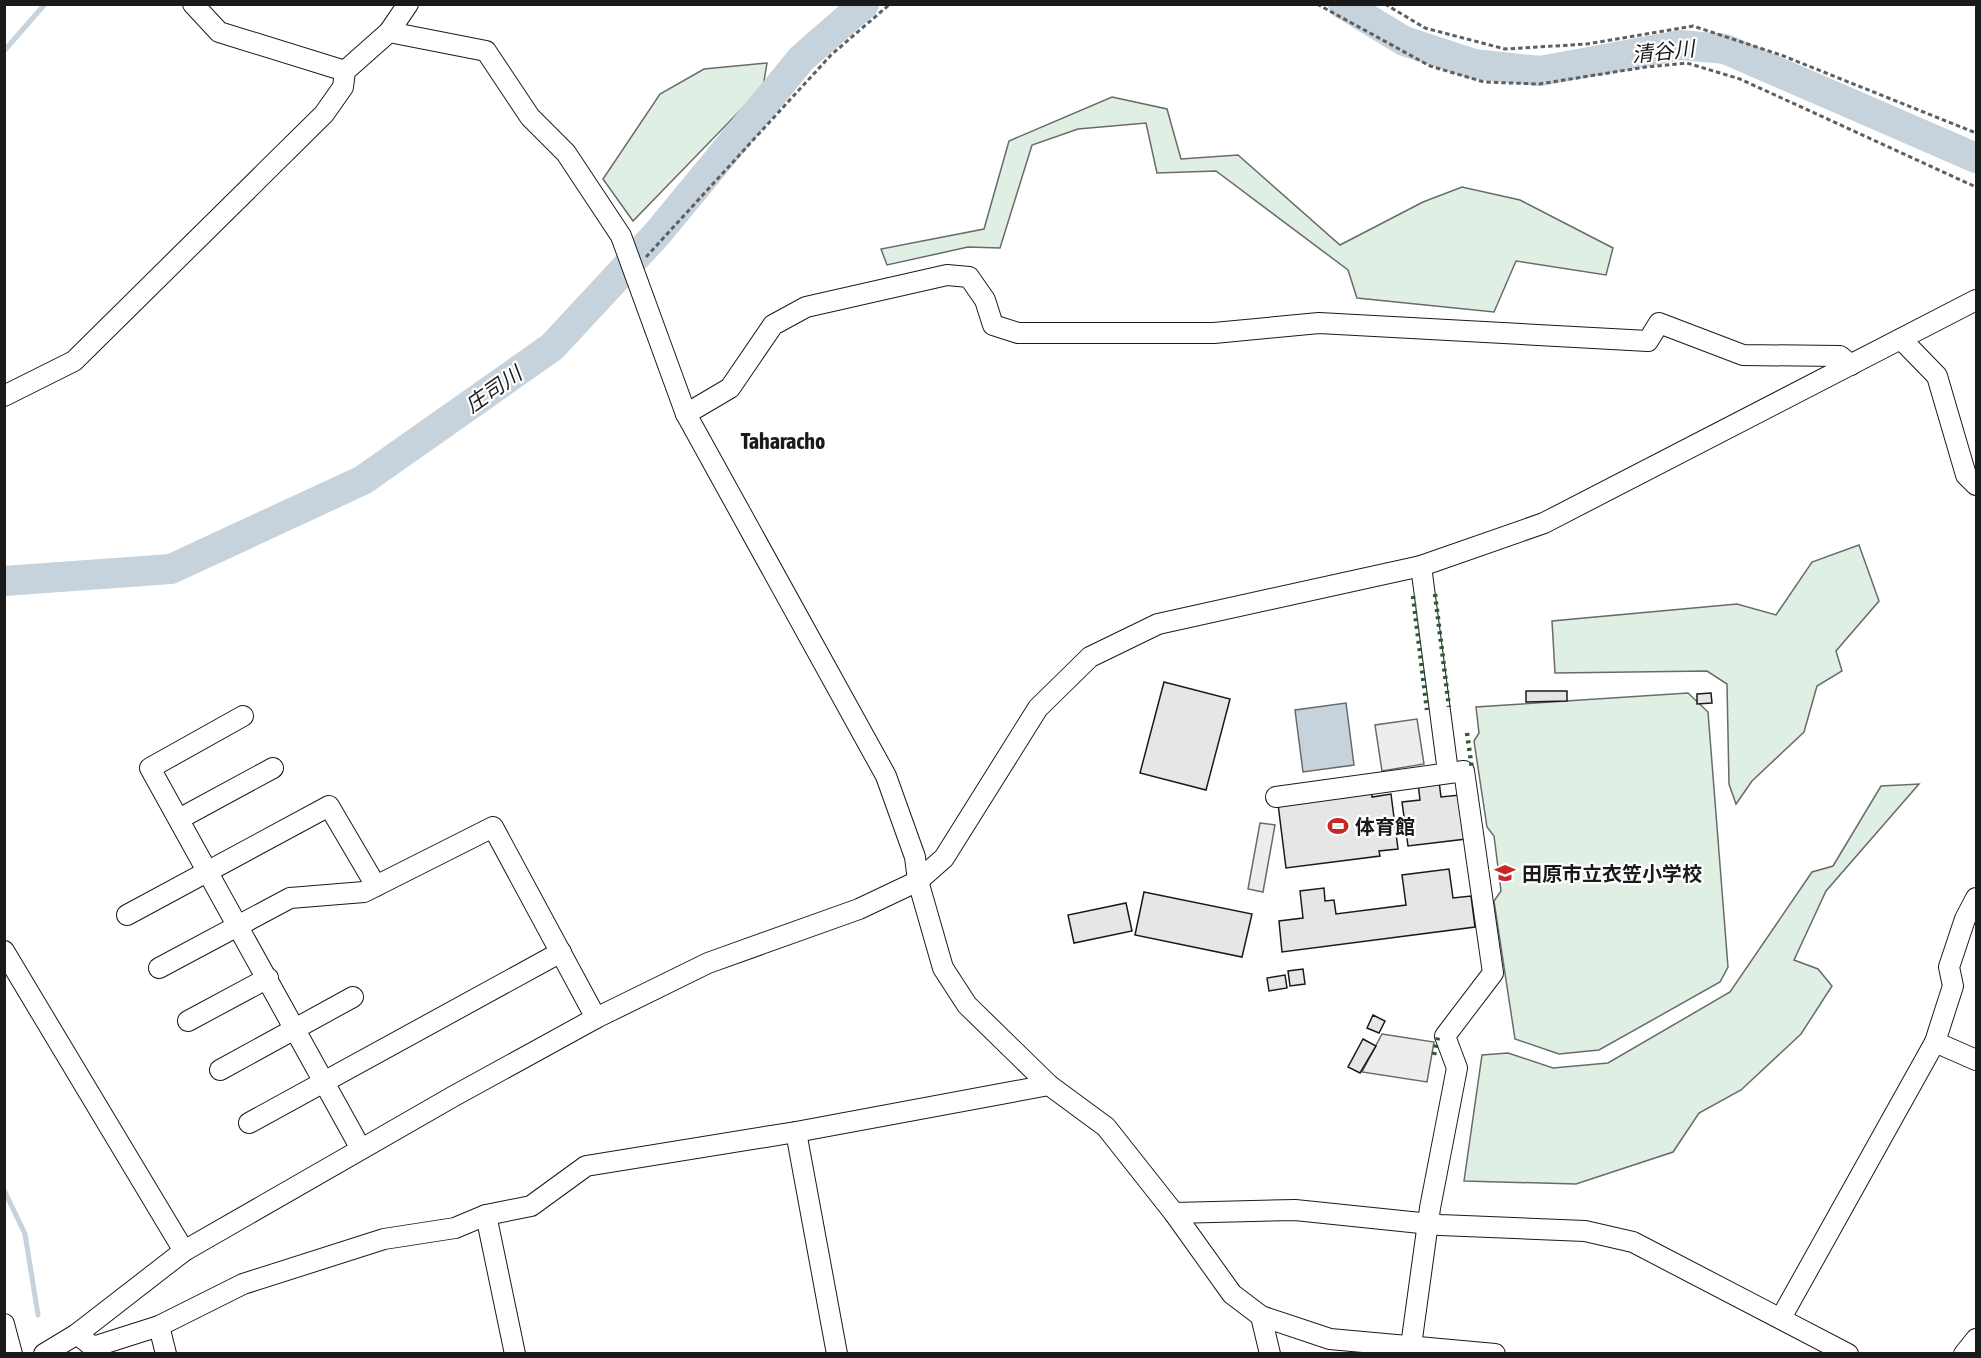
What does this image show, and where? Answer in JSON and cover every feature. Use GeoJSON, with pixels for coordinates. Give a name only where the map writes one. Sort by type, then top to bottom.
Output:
{"type":"FeatureCollection","features":[{"type":"Feature","properties":{"kind":"street"},"geometry":{"type":"LineString","coordinates":[[193,4],[219,32],[345,71]]}},
{"type":"Feature","properties":{"kind":"street"},"geometry":{"type":"LineString","coordinates":[[4,396],[74,361],[324,114],[344,87],[345,71],[389,32],[408,4]]}},
{"type":"Feature","properties":{"kind":"street"},"geometry":{"type":"LineString","coordinates":[[389,32],[486,51],[530,117],[566,153],[621,236],[686,414],[770,570],[886,776],[915,857],[918,881],[943,968],[967,1005],[1049,1085],[1106,1127],[1174,1213],[1232,1294],[1261,1316],[1330,1339],[1496,1353]]}},
{"type":"Feature","properties":{"kind":"street"},"geometry":{"type":"LineString","coordinates":[[686,414],[730,388],[773,325],[806,307],[947,275],[969,277],[985,300],[993,325],[1018,333],[1214,333],[1319,323],[1648,341],[1659,323],[1743,355],[1840,356],[1851,365]]}},
{"type":"Feature","properties":{"kind":"street"},"geometry":{"type":"LineString","coordinates":[[44,1353],[77,1334],[184,1251],[596,1018],[708,963],[858,909],[918,881],[944,858],[1038,708],[1090,657],[1158,624],[1421,566],[1544,523],[1977,300]]}},
{"type":"Feature","properties":{"kind":"street"},"geometry":{"type":"LineString","coordinates":[[1901,339],[1937,376],[1966,475],[1977,485]]}},
{"type":"Feature","properties":{"kind":"street"},"geometry":{"type":"LineString","coordinates":[[1421,566],[1448,772]]}},
{"type":"Feature","properties":{"kind":"street"},"geometry":{"type":"LineString","coordinates":[[243,716],[150,768],[361,1149]]}},
{"type":"Feature","properties":{"kind":"street"},"geometry":{"type":"LineString","coordinates":[[179,819],[273,768]]}},
{"type":"Feature","properties":{"kind":"street"},"geometry":{"type":"LineString","coordinates":[[1276,797],[1464,771],[1493,973],[1445,1036],[1457,1068],[1428,1223],[1412,1346]]}},
{"type":"Feature","properties":{"kind":"street"},"geometry":{"type":"LineString","coordinates":[[127,915],[329,806],[376,886]]}},
{"type":"Feature","properties":{"kind":"street"},"geometry":{"type":"LineString","coordinates":[[159,968],[290,898],[364,892],[493,827],[596,1018]]}},
{"type":"Feature","properties":{"kind":"street"},"geometry":{"type":"LineString","coordinates":[[1781,1318],[1935,1042],[1953,986],[1949,967],[1965,919],[1977,898]]}},
{"type":"Feature","properties":{"kind":"street"},"geometry":{"type":"LineString","coordinates":[[4,951],[184,1251]]}},
{"type":"Feature","properties":{"kind":"street"},"geometry":{"type":"LineString","coordinates":[[249,1124],[561,952]]}},
{"type":"Feature","properties":{"kind":"street"},"geometry":{"type":"LineString","coordinates":[[188,1022],[268,978]]}},
{"type":"Feature","properties":{"kind":"street"},"geometry":{"type":"LineString","coordinates":[[220,1070],[352,997]]}},
{"type":"Feature","properties":{"kind":"street"},"geometry":{"type":"LineString","coordinates":[[1935,1042],[1977,1060]]}},
{"type":"Feature","properties":{"kind":"street"},"geometry":{"type":"LineString","coordinates":[[77,1334],[93,1347],[159,1326],[243,1284],[384,1239],[456,1228],[486,1215],[531,1206],[586,1166],[796,1132],[1049,1085]]}},
{"type":"Feature","properties":{"kind":"street"},"geometry":{"type":"LineString","coordinates":[[796,1132],[837,1353]]}},
{"type":"Feature","properties":{"kind":"street"},"geometry":{"type":"LineString","coordinates":[[1174,1213],[1295,1210],[1428,1223],[1585,1231],[1633,1242],[1848,1353]]}},
{"type":"Feature","properties":{"kind":"street"},"geometry":{"type":"LineString","coordinates":[[486,1215],[515,1353]]}},
{"type":"Feature","properties":{"kind":"street"},"geometry":{"type":"LineString","coordinates":[[1261,1316],[1270,1353]]}},
{"type":"Feature","properties":{"kind":"street"},"geometry":{"type":"LineString","coordinates":[[4,1324],[12,1353]]}},
{"type":"Feature","properties":{"kind":"street"},"geometry":{"type":"LineString","coordinates":[[159,1326],[165,1353]]}},
{"type":"Feature","properties":{"kind":"street"},"geometry":{"type":"LineString","coordinates":[[1964,1353],[1977,1339]]}},
{"type":"Feature","properties":{"kind":"path"},"geometry":{"type":"LineString","coordinates":[[637,278],[831,55],[890,4]]}},
{"type":"Feature","properties":{"kind":"path"},"geometry":{"type":"LineString","coordinates":[[1317,4],[1430,66],[1484,82],[1539,84],[1687,63],[1740,80],[1977,187]]}},
{"type":"Feature","properties":{"kind":"path"},"geometry":{"type":"LineString","coordinates":[[1385,4],[1425,28],[1506,49],[1587,44],[1693,26],[1780,55],[1977,133]]}},
{"type":"Feature","properties":{"kind":"green space"},"geometry":{"type":"Polygon","coordinates":[[[767,63],[763,87],[633,221],[603,179],[660,94],[704,69],[767,63]]]}},
{"type":"Feature","properties":{"kind":"green space"},"geometry":{"type":"Polygon","coordinates":[[[1112,97],[1167,109],[1181,159],[1238,155],[1340,245],[1423,202],[1462,187],[1520,200],[1613,248],[1606,275],[1516,261],[1494,312],[1357,298],[1348,270],[1216,171],[1157,173],[1146,123],[1078,129],[1032,145],[1000,248],[968,247],[887,265],[881,249],[984,229],[1009,141],[1112,97]]]}},
{"type":"Feature","properties":{"kind":"green space"},"geometry":{"type":"Polygon","coordinates":[[[1859,545],[1879,601],[1836,651],[1842,671],[1817,686],[1804,732],[1752,781],[1736,804],[1729,784],[1727,684],[1707,671],[1555,673],[1552,621],[1737,604],[1776,615],[1812,562],[1859,545]]]}},
{"type":"Feature","properties":{"kind":"green space"},"geometry":{"type":"Polygon","coordinates":[[[1688,693],[1708,712],[1728,967],[1720,982],[1599,1050],[1559,1054],[1515,1039],[1494,901],[1501,891],[1494,836],[1487,827],[1474,741],[1479,733],[1476,707],[1688,693]]]}},
{"type":"Feature","properties":{"kind":"green space"},"geometry":{"type":"Polygon","coordinates":[[[1919,784],[1826,891],[1794,960],[1818,969],[1832,986],[1801,1034],[1741,1090],[1699,1113],[1673,1152],[1576,1184],[1464,1181],[1482,1055],[1508,1053],[1553,1068],[1608,1063],[1730,992],[1812,872],[1833,866],[1881,786],[1919,784]]]}},
{"type":"Feature","properties":{"kind":"shaded area"},"geometry":{"type":"Polygon","coordinates":[[[1346,703],[1354,765],[1303,772],[1295,710],[1346,703]]]}},
{"type":"Feature","properties":{"kind":"shaded area"},"geometry":{"type":"Polygon","coordinates":[[[1417,719],[1424,764],[1382,771],[1375,725],[1417,719]]]}},
{"type":"Feature","properties":{"kind":"shaded area"},"geometry":{"type":"Polygon","coordinates":[[[1260,823],[1275,825],[1263,892],[1248,889],[1260,823]]]}},
{"type":"Feature","properties":{"kind":"shaded area"},"geometry":{"type":"Polygon","coordinates":[[[1382,1034],[1434,1042],[1427,1082],[1362,1072],[1382,1034]]]}},
{"type":"Feature","properties":{"kind":"building"},"geometry":{"type":"Polygon","coordinates":[[[1164,682],[1230,699],[1206,790],[1140,773],[1164,682]]]}},
{"type":"Feature","properties":{"kind":"building"},"geometry":{"type":"Polygon","coordinates":[[[1526,691],[1567,691],[1567,701],[1526,702],[1526,691]]]}},
{"type":"Feature","properties":{"kind":"building"},"geometry":{"type":"Polygon","coordinates":[[[1711,693],[1712,703],[1697,704],[1697,694],[1711,693]]]}},
{"type":"Feature","properties":{"kind":"building"},"geometry":{"type":"Polygon","coordinates":[[[1439,781],[1441,797],[1460,795],[1466,839],[1408,846],[1402,802],[1420,800],[1418,783],[1439,781]]]}},
{"type":"Feature","properties":{"kind":"building","name":"体育館"},"geometry":{"type":"Polygon","coordinates":[[[1372,792],[1372,797],[1391,794],[1398,849],[1379,851],[1380,856],[1286,868],[1278,804],[1372,792]]]}},
{"type":"Feature","properties":{"kind":"building"},"geometry":{"type":"Polygon","coordinates":[[[1449,869],[1453,898],[1471,896],[1475,927],[1282,952],[1279,921],[1303,918],[1300,891],[1324,888],[1325,901],[1334,900],[1336,914],[1406,905],[1402,875],[1449,869]]]}},
{"type":"Feature","properties":{"kind":"building"},"geometry":{"type":"Polygon","coordinates":[[[1144,892],[1252,914],[1242,957],[1135,935],[1144,892]]]}},
{"type":"Feature","properties":{"kind":"building"},"geometry":{"type":"Polygon","coordinates":[[[1126,903],[1132,931],[1074,943],[1068,915],[1126,903]]]}},
{"type":"Feature","properties":{"kind":"building"},"geometry":{"type":"Polygon","coordinates":[[[1303,969],[1305,984],[1290,986],[1288,971],[1303,969]]]}},
{"type":"Feature","properties":{"kind":"building"},"geometry":{"type":"Polygon","coordinates":[[[1285,975],[1287,988],[1269,991],[1267,978],[1285,975]]]}},
{"type":"Feature","properties":{"kind":"building"},"geometry":{"type":"Polygon","coordinates":[[[1373,1015],[1385,1021],[1379,1033],[1367,1028],[1373,1015]]]}},
{"type":"Feature","properties":{"kind":"building"},"geometry":{"type":"Polygon","coordinates":[[[1363,1039],[1376,1046],[1360,1073],[1348,1067],[1363,1039]]]}},
{"type":"Feature","properties":{"kind":"waterway"},"geometry":{"type":"LineString","coordinates":[[4,51],[45,4]]}},
{"type":"Feature","properties":{"kind":"waterway","name":"庄司川"},"geometry":{"type":"LineString","coordinates":[[4,581],[171,569],[363,480],[552,347],[657,234],[802,58],[864,4]]}},
{"type":"Feature","properties":{"kind":"waterway","name":"清谷川"},"geometry":{"type":"LineString","coordinates":[[1343,4],[1404,41],[1474,64],[1540,71],[1681,45],[1725,49],[1976,158]]}},
{"type":"Feature","properties":{"kind":"waterway"},"geometry":{"type":"LineString","coordinates":[[4,1190],[25,1234],[38,1315]]}},
{"type":"Feature","properties":{"kind":"hedge"},"geometry":{"type":"LineString","coordinates":[[1435,594],[1449,707]]}},
{"type":"Feature","properties":{"kind":"hedge"},"geometry":{"type":"LineString","coordinates":[[1413,596],[1427,710]]}},
{"type":"Feature","properties":{"kind":"hedge"},"geometry":{"type":"LineString","coordinates":[[1467,733],[1472,769]]}},
{"type":"Feature","properties":{"kind":"hedge"},"geometry":{"type":"LineString","coordinates":[[1434,1055],[1438,1037]]}},
{"type":"Feature","properties":{"kind":"place","name":"体育館"},"geometry":{"type":"Point","coordinates":[1338,826]}},
{"type":"Feature","properties":{"kind":"place","name":"田原市立衣笠小学校"},"geometry":{"type":"Point","coordinates":[1505,873]}},
{"type":"Feature","properties":{"kind":"district","name":"Taharacho"},"geometry":{"type":"Point","coordinates":[783,441]}}]}
